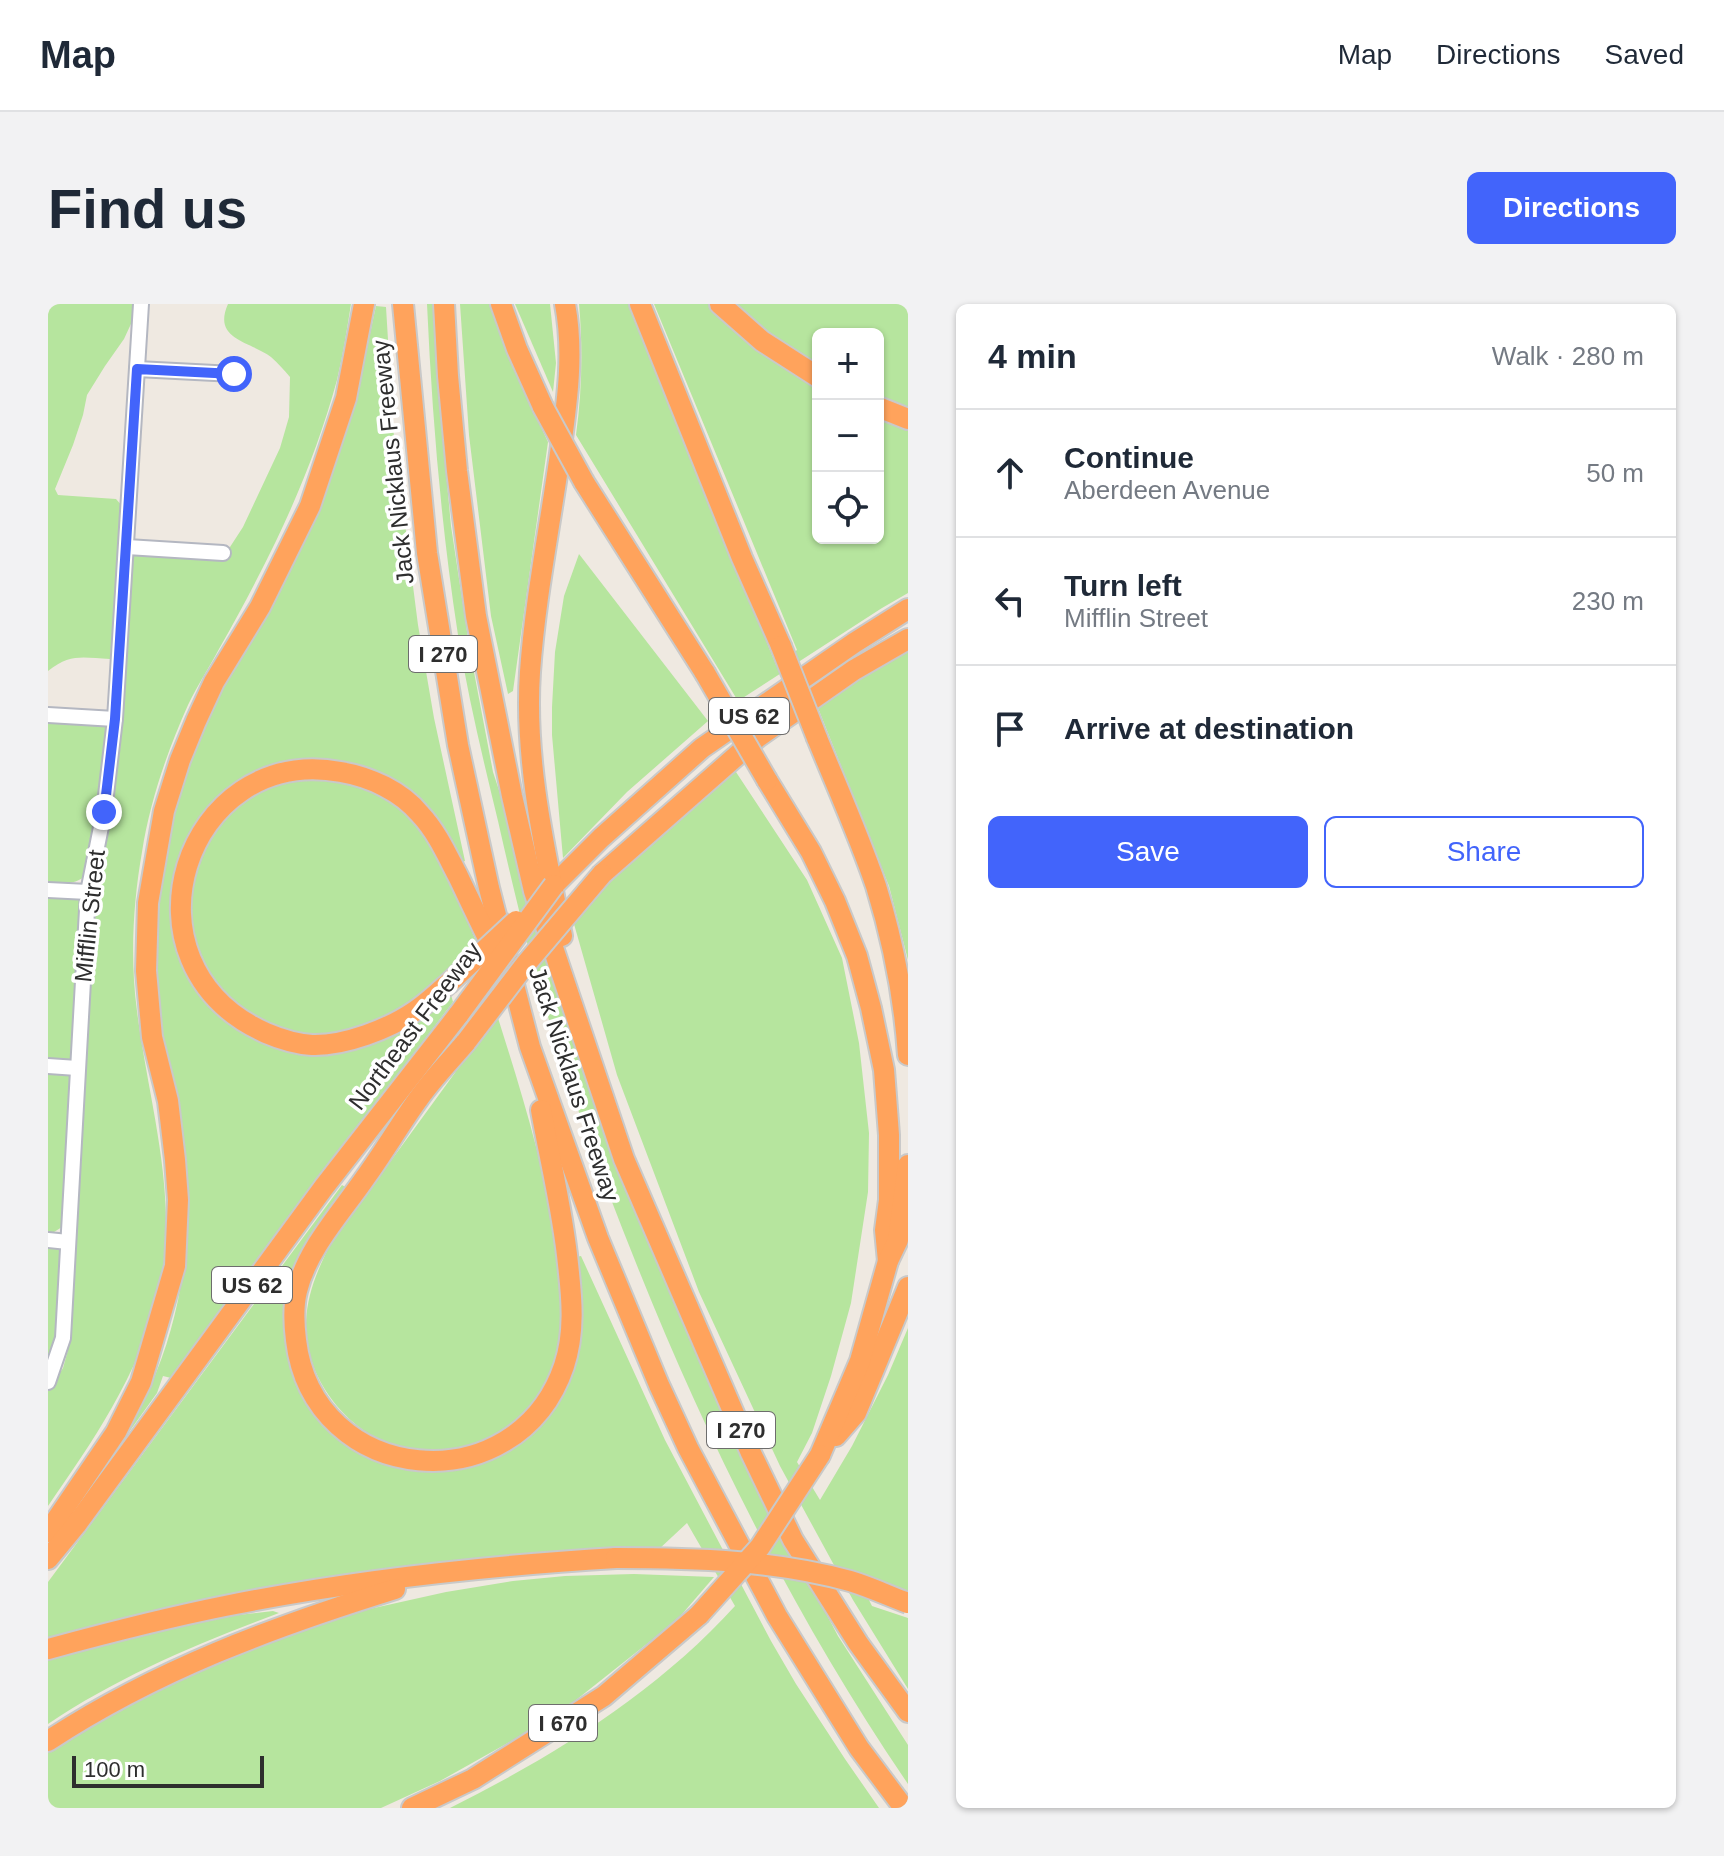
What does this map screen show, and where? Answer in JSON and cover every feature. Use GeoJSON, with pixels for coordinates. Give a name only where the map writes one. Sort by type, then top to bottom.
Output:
{"type":"FeatureCollection","features":[{"type":"Feature","properties":{"kind":"highway"},"geometry":{"type":"LineString","coordinates":[[48,1532],[116,1432],[141,1382],[175,1266],[178,1200],[175,1160],[168,1101],[152,1037],[146,971],[148,903],[164,811],[180,760],[214,682],[260,607],[310,506],[346,398],[364,304]]}},
{"type":"Feature","properties":{"kind":"highway","name":"Jack Nicklaus Freeway"},"geometry":{"type":"LineString","coordinates":[[403,304],[427,553],[458,745],[489,888],[530,1047],[598,1238],[688,1448],[777,1616],[859,1748],[904,1808]]}},
{"type":"Feature","properties":{"kind":"highway","name":"Jack Nicklaus Freeway"},"geometry":{"type":"LineString","coordinates":[[444,304],[457,471],[476,616],[534,891],[624,1159],[751,1453],[793,1540],[858,1643],[908,1712]]}},
{"type":"Feature","properties":{"kind":"highway"},"geometry":{"type":"LineString","coordinates":[[501,304],[543,407],[584,482],[705,673],[811,852],[835,901],[857,956],[884,1070],[889,1135],[889,1200],[885,1230],[888,1261]]}},
{"type":"Feature","properties":{"kind":"highway"},"geometry":{"type":"LineString","coordinates":[[565,304],[570,351],[567,407],[537,610],[529,699],[539,820],[563,942],[566,984]]}},
{"type":"Feature","properties":{"kind":"highway"},"geometry":{"type":"LineString","coordinates":[[640,304],[742,558],[781,646],[875,886],[899,980],[908,1055]]}},
{"type":"Feature","properties":{"kind":"highway"},"geometry":{"type":"LineString","coordinates":[[720,304],[762,341],[812,373]]}},
{"type":"Feature","properties":{"kind":"highway"},"geometry":{"type":"LineString","coordinates":[[884,409],[908,419]]}},
{"type":"Feature","properties":{"kind":"highway","name":"Northeast Freeway"},"geometry":{"type":"LineString","coordinates":[[48,1559],[324,1187],[459,1014],[554,885],[601,838],[702,748],[908,609]]}},
{"type":"Feature","properties":{"kind":"highway"},"geometry":{"type":"LineString","coordinates":[[530,1047],[559,1193],[572,1309],[572,1328],[557,1384],[529,1422],[507,1439],[474,1456],[434,1462],[387,1454],[361,1443],[320,1404],[306,1380],[297,1350],[294,1321],[297,1292],[309,1261],[326,1233],[420,1096],[602,874],[758,737],[854,670],[908,639]]}},
{"type":"Feature","properties":{"kind":"highway"},"geometry":{"type":"LineString","coordinates":[[517,998],[442,844],[420,814],[398,794],[372,781],[334,770],[296,770],[277,775],[240,793],[214,816],[186,864],[181,885],[182,928],[192,962],[205,986],[250,1026],[280,1039],[314,1045],[378,1031],[414,1012],[448,984],[554,885]]}},
{"type":"Feature","properties":{"kind":"highway"},"geometry":{"type":"LineString","coordinates":[[820,1455],[860,1361],[888,1261],[898,1240],[908,1165]]}},
{"type":"Feature","properties":{"kind":"highway"},"geometry":{"type":"LineString","coordinates":[[820,1455],[856,1413],[908,1287]]}},
{"type":"Feature","properties":{"kind":"highway","name":"I 670"},"geometry":{"type":"LineString","coordinates":[[412,1808],[473,1779],[604,1696],[699,1615],[760,1547],[820,1455]]}},
{"type":"Feature","properties":{"kind":"highway"},"geometry":{"type":"LineString","coordinates":[[48,1649],[225,1606],[339,1586],[509,1565],[616,1558],[677,1558],[779,1566],[851,1582],[908,1603]]}},
{"type":"Feature","properties":{"kind":"highway"},"geometry":{"type":"LineString","coordinates":[[48,1741],[92,1712],[180,1667],[309,1616],[445,1573]]}},
{"type":"Feature","properties":{"kind":"street","name":"Mifflin Street"},"geometry":{"type":"LineString","coordinates":[[48,1382],[63,1338],[88,892],[104,812],[115,719],[141,304]]}},
{"type":"Feature","properties":{"kind":"street"},"geometry":{"type":"LineString","coordinates":[[137,369],[234,374]]}},
{"type":"Feature","properties":{"kind":"street"},"geometry":{"type":"LineString","coordinates":[[127,547],[223,553]]}},
{"type":"Feature","properties":{"kind":"street"},"geometry":{"type":"LineString","coordinates":[[48,715],[115,719]]}},
{"type":"Feature","properties":{"kind":"street"},"geometry":{"type":"LineString","coordinates":[[48,890],[88,892]]}},
{"type":"Feature","properties":{"kind":"street"},"geometry":{"type":"LineString","coordinates":[[48,1066],[77,1068]]}},
{"type":"Feature","properties":{"kind":"street"},"geometry":{"type":"LineString","coordinates":[[48,1240],[68,1242]]}},
{"type":"Feature","properties":{"kind":"green space"},"geometry":{"type":"Polygon","coordinates":[[[48,304],[136,304],[136,313],[124,339],[87,395],[73,445],[55,489],[58,495],[116,499],[123,507],[110,659],[71,659],[48,671],[48,304]]]}},
{"type":"Feature","properties":{"kind":"green space"},"geometry":{"type":"Polygon","coordinates":[[[228,304],[351,304],[337,380],[302,482],[255,582],[188,705],[166,759],[150,814],[136,891],[134,971],[137,1011],[165,1190],[164,1261],[158,1297],[139,1354],[112,1407],[48,1506],[48,1391],[63,1368],[68,1350],[96,872],[120,750],[132,554],[219,558],[243,527],[280,448],[289,417],[290,377],[271,357],[229,332],[224,316],[228,304]]]}},
{"type":"Feature","properties":{"kind":"green space"},"geometry":{"type":"Polygon","coordinates":[[[427,304],[433,304],[451,526],[493,772],[639,1217],[742,1455],[838,1636],[908,1745],[908,1784],[829,1659],[724,1462],[662,1327],[568,1080],[522,921],[462,658],[442,511],[427,304]]]}},
{"type":"Feature","properties":{"kind":"green space"},"geometry":{"type":"Polygon","coordinates":[[[460,304],[489,304],[517,376],[548,442],[513,691],[508,694],[491,616],[469,435],[460,304]]]}},
{"type":"Feature","properties":{"kind":"green space"},"geometry":{"type":"Polygon","coordinates":[[[515,304],[550,304],[556,363],[553,392],[515,304]]]}},
{"type":"Feature","properties":{"kind":"green space"},"geometry":{"type":"Polygon","coordinates":[[[579,304],[630,304],[776,665],[797,650],[654,304],[711,304],[812,380],[812,544],[884,544],[884,416],[908,426],[908,593],[738,701],[576,435],[581,337],[579,304]]]}},
{"type":"Feature","properties":{"kind":"green space"},"geometry":{"type":"Polygon","coordinates":[[[736,304],[908,304],[908,408],[884,398],[884,328],[812,328],[812,362],[761,327],[736,304]]]}},
{"type":"Feature","properties":{"kind":"green space"},"geometry":{"type":"Polygon","coordinates":[[[376,306],[386,307],[394,438],[418,625],[434,718],[465,861],[460,863],[441,828],[338,763],[314,762],[293,764],[245,782],[177,878],[201,990],[316,1051],[450,991],[453,1002],[171,1378],[163,1376],[157,1393],[129,1432],[127,1429],[150,1387],[169,1336],[181,1283],[187,1228],[187,1174],[161,1026],[157,956],[164,862],[172,822],[183,779],[206,718],[282,587],[324,492],[352,412],[376,306]]]}},
{"type":"Feature","properties":{"kind":"green space"},"geometry":{"type":"Polygon","coordinates":[[[579,554],[708,721],[627,792],[563,858],[552,707],[555,652],[564,596],[579,554]]]}},
{"type":"Feature","properties":{"kind":"green space"},"geometry":{"type":"Polygon","coordinates":[[[908,646],[908,960],[889,886],[816,703],[908,646]]]}},
{"type":"Feature","properties":{"kind":"green space"},"geometry":{"type":"Polygon","coordinates":[[[48,721],[104,725],[107,736],[105,775],[84,877],[67,883],[48,883],[48,721]]]}},
{"type":"Feature","properties":{"kind":"green space"},"geometry":{"type":"Polygon","coordinates":[[[734,769],[807,880],[842,958],[859,1043],[869,1133],[868,1192],[851,1303],[812,1433],[797,1462],[820,1500],[852,1446],[908,1328],[908,1593],[858,1578],[872,1606],[908,1618],[908,1689],[853,1600],[780,1466],[699,1292],[617,1075],[574,924],[613,878],[734,769]]]}},
{"type":"Feature","properties":{"kind":"green space"},"geometry":{"type":"Polygon","coordinates":[[[310,778],[359,783],[382,793],[402,808],[434,849],[477,943],[415,1001],[369,1026],[319,1037],[291,1032],[265,1022],[246,1011],[227,994],[212,978],[190,920],[195,869],[203,847],[222,820],[240,803],[260,791],[285,781],[310,778]]]}},
{"type":"Feature","properties":{"kind":"green space"},"geometry":{"type":"Polygon","coordinates":[[[48,893],[77,897],[82,905],[62,1227],[54,1232],[48,1232],[48,893]]]}},
{"type":"Feature","properties":{"kind":"green space"},"geometry":{"type":"Polygon","coordinates":[[[498,1018],[532,1131],[552,1218],[563,1298],[557,1363],[547,1386],[532,1406],[502,1431],[473,1445],[453,1450],[421,1452],[398,1448],[357,1425],[325,1390],[314,1369],[308,1346],[308,1302],[331,1243],[498,1018]]]}},
{"type":"Feature","properties":{"kind":"green space"},"geometry":{"type":"Polygon","coordinates":[[[342,1185],[347,1188],[293,1285],[323,1417],[430,1469],[456,1468],[487,1460],[515,1445],[545,1418],[569,1375],[576,1257],[581,1256],[665,1440],[771,1641],[879,1808],[450,1808],[527,1767],[602,1720],[672,1667],[735,1606],[687,1523],[658,1550],[218,1598],[48,1638],[48,1582],[342,1185]]]}},
{"type":"Feature","properties":{"kind":"green space"},"geometry":{"type":"Polygon","coordinates":[[[48,1243],[58,1247],[62,1254],[57,1337],[48,1368],[48,1243]]]}},
{"type":"Feature","properties":{"kind":"green space"},"geometry":{"type":"Polygon","coordinates":[[[634,1574],[714,1577],[677,1620],[571,1704],[440,1781],[381,1808],[48,1808],[48,1750],[110,1712],[224,1657],[347,1614],[446,1592],[565,1576],[634,1574]]]}},
{"type":"Feature","properties":{"kind":"green space"},"geometry":{"type":"Polygon","coordinates":[[[279,1613],[160,1662],[48,1724],[48,1657],[214,1616],[279,1613]]]}},
{"type":"Feature","properties":{"kind":"route"},"geometry":{"type":"LineString","coordinates":[[104,812],[115,719],[137,369],[234,374]]}}]}
